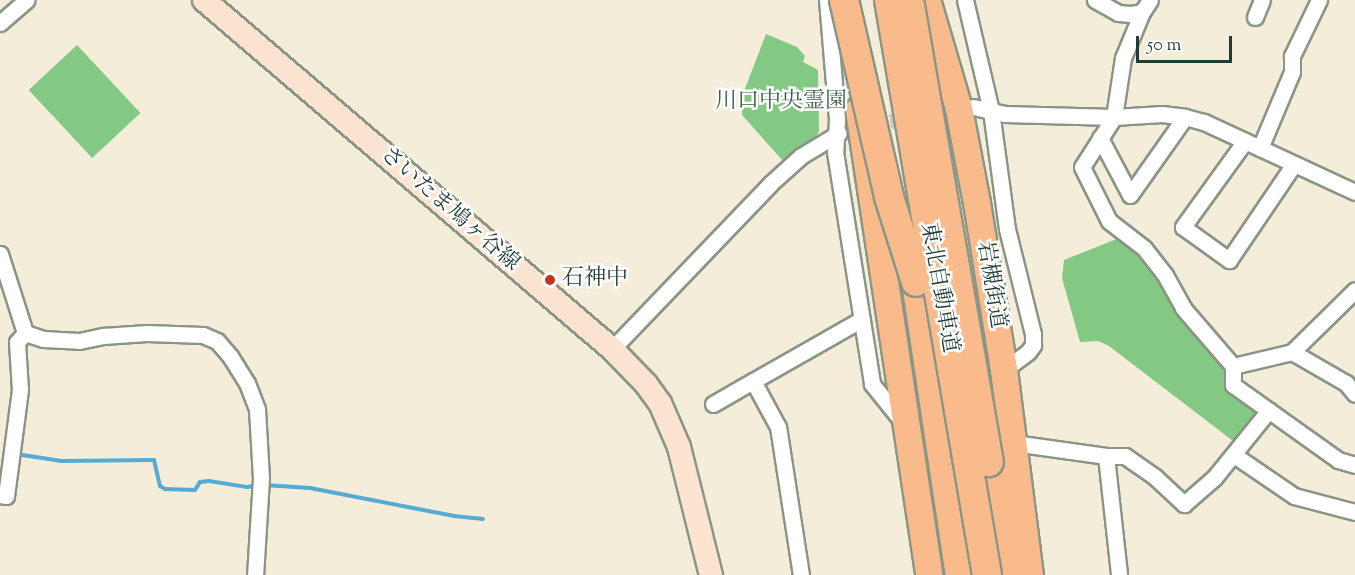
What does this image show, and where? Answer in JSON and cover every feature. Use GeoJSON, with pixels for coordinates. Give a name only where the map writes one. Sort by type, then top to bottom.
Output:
{"type":"FeatureCollection","features":[{"type":"Feature","properties":{"kind":"highway"},"geometry":{"type":"LineString","coordinates":[[844,0],[889,197],[916,282]]}},
{"type":"Feature","properties":{"kind":"highway"},"geometry":{"type":"LineString","coordinates":[[852,0],[863,148],[930,575]]}},
{"type":"Feature","properties":{"kind":"highway","name":"東北自動車道"},"geometry":{"type":"LineString","coordinates":[[870,0],[916,282],[960,575]]}},
{"type":"Feature","properties":{"kind":"highway","name":"東北自動車道"},"geometry":{"type":"LineString","coordinates":[[889,0],[987,575]]}},
{"type":"Feature","properties":{"kind":"highway"},"geometry":{"type":"LineString","coordinates":[[909,0],[989,462]]}},
{"type":"Feature","properties":{"kind":"highway"},"geometry":{"type":"LineString","coordinates":[[926,0],[972,282],[989,462],[1004,575]]}},
{"type":"Feature","properties":{"kind":"highway","name":"岩槻街道"},"geometry":{"type":"LineString","coordinates":[[926,0],[958,108],[1004,370],[1030,575]]}},
{"type":"Feature","properties":{"kind":"main road","name":"さいたま鳩ヶ谷線"},"geometry":{"type":"LineString","coordinates":[[204,0],[612,349],[646,384],[672,427],[688,477],[711,575]]}},
{"type":"Feature","properties":{"kind":"street"},"geometry":{"type":"LineString","coordinates":[[0,23],[26,0]]}},
{"type":"Feature","properties":{"kind":"street"},"geometry":{"type":"LineString","coordinates":[[827,0],[837,119],[872,384],[907,429]]}},
{"type":"Feature","properties":{"kind":"street"},"geometry":{"type":"LineString","coordinates":[[965,0],[992,111],[1007,229],[1033,334],[1033,345],[1028,352],[1004,370]]}},
{"type":"Feature","properties":{"kind":"street"},"geometry":{"type":"LineString","coordinates":[[1095,0],[1118,13],[1146,6]]}},
{"type":"Feature","properties":{"kind":"street"},"geometry":{"type":"LineString","coordinates":[[1255,17],[1262,0]]}},
{"type":"Feature","properties":{"kind":"street"},"geometry":{"type":"LineString","coordinates":[[1260,148],[1292,72],[1292,56],[1319,0]]}},
{"type":"Feature","properties":{"kind":"street"},"geometry":{"type":"LineString","coordinates":[[1146,6],[1123,57],[1114,117],[1082,167],[1109,221],[1144,248],[1165,275],[1183,308],[1233,366],[1233,385],[1338,460],[1355,465]]}},
{"type":"Feature","properties":{"kind":"street"},"geometry":{"type":"LineString","coordinates":[[973,107],[1005,114],[1114,117],[1162,114],[1185,117],[1204,122],[1355,192]]}},
{"type":"Feature","properties":{"kind":"street"},"geometry":{"type":"LineString","coordinates":[[1100,138],[1130,195],[1185,117]]}},
{"type":"Feature","properties":{"kind":"street"},"geometry":{"type":"LineString","coordinates":[[612,349],[770,184],[801,156],[839,133]]}},
{"type":"Feature","properties":{"kind":"street"},"geometry":{"type":"LineString","coordinates":[[1245,141],[1183,227],[1229,260],[1294,164]]}},
{"type":"Feature","properties":{"kind":"street"},"geometry":{"type":"LineString","coordinates":[[0,254],[25,333]]}},
{"type":"Feature","properties":{"kind":"street"},"geometry":{"type":"LineString","coordinates":[[1233,366],[1292,352],[1355,290]]}},
{"type":"Feature","properties":{"kind":"street"},"geometry":{"type":"LineString","coordinates":[[713,404],[862,320]]}},
{"type":"Feature","properties":{"kind":"street"},"geometry":{"type":"LineString","coordinates":[[0,495],[6,496],[20,390],[17,342],[25,333]]}},
{"type":"Feature","properties":{"kind":"street"},"geometry":{"type":"LineString","coordinates":[[25,333],[43,339],[79,341],[103,336],[147,333],[203,335],[217,341],[230,356],[247,383],[257,409],[261,478],[255,575]]}},
{"type":"Feature","properties":{"kind":"street"},"geometry":{"type":"LineString","coordinates":[[1292,352],[1346,383],[1355,394]]}},
{"type":"Feature","properties":{"kind":"street"},"geometry":{"type":"LineString","coordinates":[[753,381],[778,427],[801,575]]}},
{"type":"Feature","properties":{"kind":"street"},"geometry":{"type":"LineString","coordinates":[[1014,442],[1106,456],[1125,456],[1155,477],[1185,504],[1214,478],[1269,410]]}},
{"type":"Feature","properties":{"kind":"street"},"geometry":{"type":"LineString","coordinates":[[1234,455],[1294,496],[1355,512]]}},
{"type":"Feature","properties":{"kind":"street"},"geometry":{"type":"LineString","coordinates":[[1106,456],[1117,575]]}},
{"type":"Feature","properties":{"kind":"green space","name":"川口中央霊園"},"geometry":{"type":"Polygon","coordinates":[[[766,34],[797,47],[805,56],[803,62],[818,70],[819,131],[814,141],[784,162],[742,115],[743,94],[766,34]]]}},
{"type":"Feature","properties":{"kind":"green space"},"geometry":{"type":"Polygon","coordinates":[[[77,45],[140,113],[92,158],[29,90],[77,45]]]}},
{"type":"Feature","properties":{"kind":"green space"},"geometry":{"type":"Polygon","coordinates":[[[1119,238],[1134,247],[1151,265],[1225,366],[1226,386],[1258,410],[1259,416],[1237,444],[1109,346],[1098,341],[1080,342],[1062,278],[1064,260],[1119,238]]]}},
{"type":"Feature","properties":{"kind":"waterway"},"geometry":{"type":"LineString","coordinates":[[16,454],[61,461],[154,460],[160,486],[165,489],[195,490],[200,482],[209,481],[248,487],[257,485]]}},
{"type":"Feature","properties":{"kind":"waterway"},"geometry":{"type":"LineString","coordinates":[[264,485],[310,488],[454,516],[483,519]]}},
{"type":"Feature","properties":{"kind":"tunnel"},"geometry":{"type":"LineString","coordinates":[[845,129],[966,108]]}},
{"type":"Feature","properties":{"kind":"place","name":"石神中"},"geometry":{"type":"Point","coordinates":[550,280]}}]}
